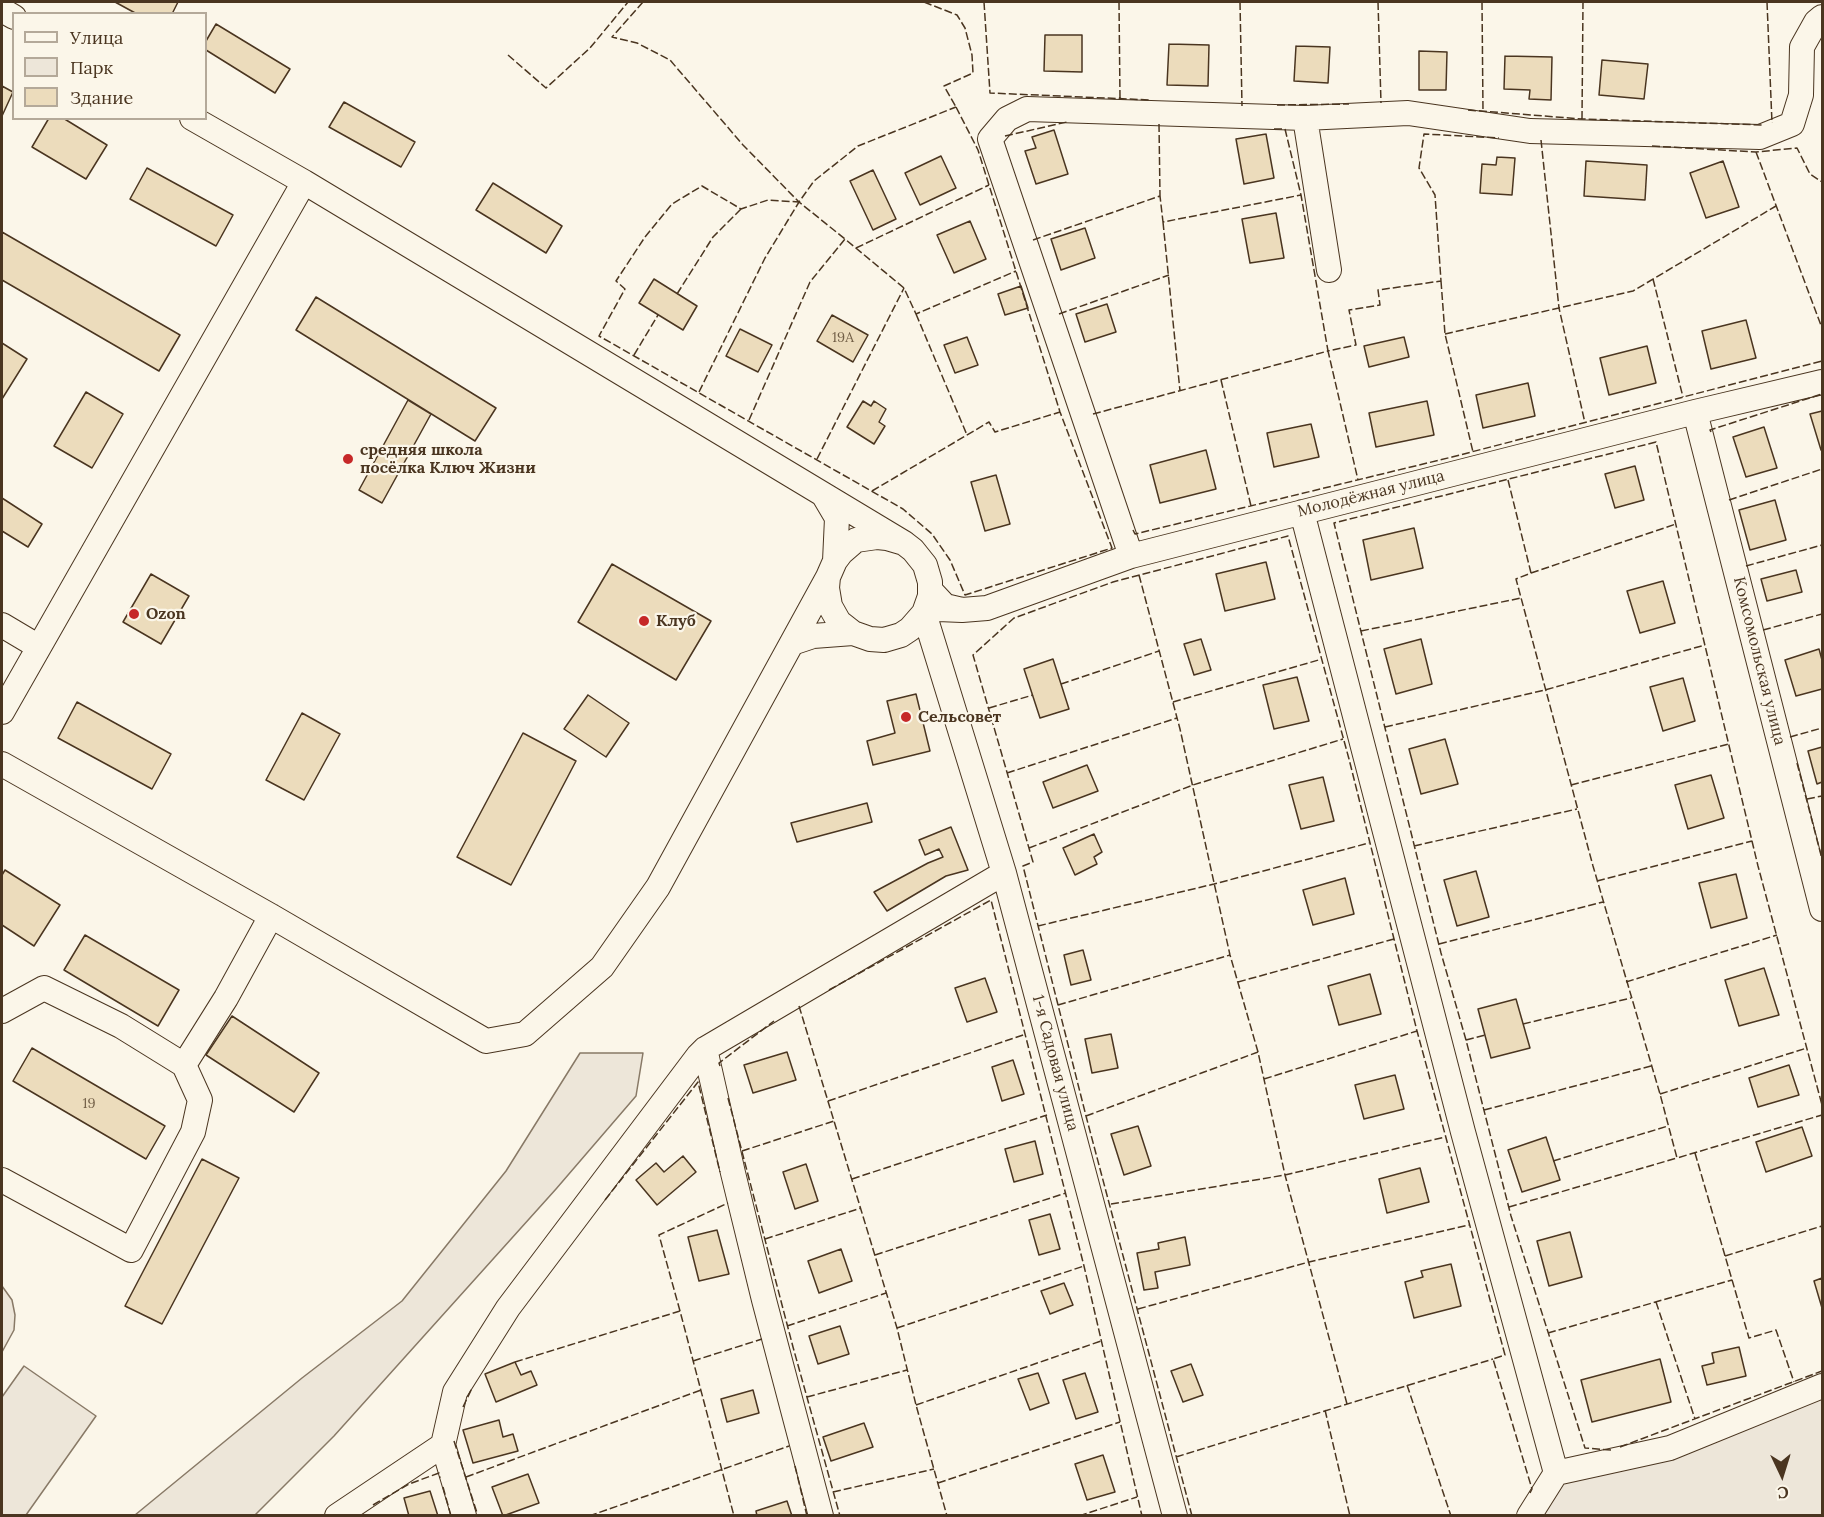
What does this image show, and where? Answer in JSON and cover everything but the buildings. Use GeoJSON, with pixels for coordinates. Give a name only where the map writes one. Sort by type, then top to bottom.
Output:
{"type":"FeatureCollection","features":[{"type":"Feature","properties":{"kind":"street"},"geometry":{"type":"LineString","coordinates":[[1131,556],[990,139],[1007,119],[1028,109],[1305,118],[1408,112],[1530,131],[1760,137],[1792,124],[1801,95],[1802,47],[1816,22],[1822,17]]}},
{"type":"Feature","properties":{"kind":"street"},"geometry":{"type":"LineString","coordinates":[[1305,118],[1329,270]]}},
{"type":"Feature","properties":{"kind":"street"},"geometry":{"type":"LineString","coordinates":[[196,120],[304,182],[904,543],[914,550],[924,565],[930,582],[927,602],[910,629],[901,635],[884,640],[870,639],[853,633],[840,622],[830,606],[827,588],[832,569],[837,518],[825,496]]}},
{"type":"Feature","properties":{"kind":"street"},"geometry":{"type":"LineString","coordinates":[[2,712],[304,182]]}},
{"type":"Feature","properties":{"kind":"street","name":"Молодёжная улица"},"geometry":{"type":"LineString","coordinates":[[927,602],[962,610],[987,608],[1131,556],[1695,412],[1822,382]]}},
{"type":"Feature","properties":{"kind":"street","name":"Комсомольская улица"},"geometry":{"type":"LineString","coordinates":[[1695,412],[1822,909]]}},
{"type":"Feature","properties":{"kind":"street"},"geometry":{"type":"LineString","coordinates":[[1302,512],[1463,1132],[1556,1473]]}},
{"type":"Feature","properties":{"kind":"street"},"geometry":{"type":"LineString","coordinates":[[2,764],[271,915],[486,1041],[525,1034],[602,967],[658,887],[832,569],[856,540],[887,538],[904,543]]}},
{"type":"Feature","properties":{"kind":"street","name":"1-я Садовая улица"},"geometry":{"type":"LineString","coordinates":[[927,602],[1004,873],[1175,1515]]}},
{"type":"Feature","properties":{"kind":"street"},"geometry":{"type":"LineString","coordinates":[[2,625],[39,647]]}},
{"type":"Feature","properties":{"kind":"street"},"geometry":{"type":"LineString","coordinates":[[792,643],[813,636],[853,633]]}},
{"type":"Feature","properties":{"kind":"street"},"geometry":{"type":"LineString","coordinates":[[464,1515],[443,1445],[455,1392],[508,1308],[705,1049],[1004,873]]}},
{"type":"Feature","properties":{"kind":"street"},"geometry":{"type":"LineString","coordinates":[[184,1065],[226,998],[271,915]]}},
{"type":"Feature","properties":{"kind":"street"},"geometry":{"type":"LineString","coordinates":[[2,1011],[44,988],[121,1026],[184,1065],[200,1100],[193,1132],[131,1250],[2,1180]]}},
{"type":"Feature","properties":{"kind":"street"},"geometry":{"type":"LineString","coordinates":[[705,1049],[764,1300],[821,1515]]}},
{"type":"Feature","properties":{"kind":"street"},"geometry":{"type":"LineString","coordinates":[[1529,1515],[1556,1473],[1670,1448],[1822,1386]]}},
{"type":"Feature","properties":{"kind":"street"},"geometry":{"type":"LineString","coordinates":[[337,1515],[443,1445]]}},
{"type":"Feature","properties":{"kind":"green space"},"geometry":{"type":"Polygon","coordinates":[[[580,1053],[643,1053],[636,1096],[556,1189],[334,1436],[255,1515],[135,1515],[302,1378],[402,1301],[506,1171],[580,1053]]]}},
{"type":"Feature","properties":{"kind":"green space"},"geometry":{"type":"Polygon","coordinates":[[[2,1286],[12,1300],[15,1315],[14,1330],[2,1352],[2,1286]]]}},
{"type":"Feature","properties":{"kind":"green space"},"geometry":{"type":"Polygon","coordinates":[[[24,1366],[96,1416],[26,1515],[2,1515],[2,1397],[24,1366]]]}},
{"type":"Feature","properties":{"kind":"green space"},"geometry":{"type":"Polygon","coordinates":[[[1822,1397],[1822,1515],[1529,1516],[1556,1473],[1822,1397]]]}},
{"type":"Feature","properties":{"kind":"fence"},"geometry":{"type":"LineString","coordinates":[[508,55],[546,88],[590,48],[628,2]]}},
{"type":"Feature","properties":{"kind":"fence"},"geometry":{"type":"LineString","coordinates":[[643,2],[612,37],[637,43],[670,60],[743,145],[799,202],[845,239]]}},
{"type":"Feature","properties":{"kind":"fence"},"geometry":{"type":"LineString","coordinates":[[924,2],[957,15],[965,28],[972,55],[973,73],[944,86],[956,107]]}},
{"type":"Feature","properties":{"kind":"fence"},"geometry":{"type":"LineString","coordinates":[[984,2],[990,93],[1151,100]]}},
{"type":"Feature","properties":{"kind":"fence"},"geometry":{"type":"LineString","coordinates":[[1119,2],[1120,99]]}},
{"type":"Feature","properties":{"kind":"fence"},"geometry":{"type":"LineString","coordinates":[[1240,2],[1242,106]]}},
{"type":"Feature","properties":{"kind":"fence"},"geometry":{"type":"LineString","coordinates":[[1378,2],[1381,103]]}},
{"type":"Feature","properties":{"kind":"fence"},"geometry":{"type":"LineString","coordinates":[[1482,2],[1483,111]]}},
{"type":"Feature","properties":{"kind":"fence"},"geometry":{"type":"LineString","coordinates":[[1582,119],[1583,2]]}},
{"type":"Feature","properties":{"kind":"fence"},"geometry":{"type":"LineString","coordinates":[[1767,2],[1772,123]]}},
{"type":"Feature","properties":{"kind":"fence"},"geometry":{"type":"LineString","coordinates":[[1277,105],[1349,104]]}},
{"type":"Feature","properties":{"kind":"fence"},"geometry":{"type":"LineString","coordinates":[[956,107],[978,150],[1060,412],[1112,548],[965,595],[950,560],[932,534],[903,509],[599,336],[625,289],[616,281],[645,237],[672,204],[702,186],[741,209],[768,200],[799,202],[814,181],[858,146],[956,107]]}},
{"type":"Feature","properties":{"kind":"fence"},"geometry":{"type":"LineString","coordinates":[[1468,110],[1582,119],[1762,125]]}},
{"type":"Feature","properties":{"kind":"fence"},"geometry":{"type":"LineString","coordinates":[[1005,136],[1067,122]]}},
{"type":"Feature","properties":{"kind":"fence"},"geometry":{"type":"LineString","coordinates":[[1159,124],[1160,196]]}},
{"type":"Feature","properties":{"kind":"fence"},"geometry":{"type":"LineString","coordinates":[[1274,129],[1285,129],[1301,195],[1328,351],[1356,345],[1349,310],[1380,305],[1378,290],[1441,281],[1435,195],[1419,168],[1424,134],[1499,138]]}},
{"type":"Feature","properties":{"kind":"fence"},"geometry":{"type":"LineString","coordinates":[[1541,140],[1559,308],[1585,423]]}},
{"type":"Feature","properties":{"kind":"fence"},"geometry":{"type":"LineString","coordinates":[[1652,146],[1756,152],[1797,148],[1810,174],[1822,182]]}},
{"type":"Feature","properties":{"kind":"fence"},"geometry":{"type":"LineString","coordinates":[[1756,152],[1822,328]]}},
{"type":"Feature","properties":{"kind":"fence"},"geometry":{"type":"LineString","coordinates":[[856,248],[989,185]]}},
{"type":"Feature","properties":{"kind":"fence"},"geometry":{"type":"LineString","coordinates":[[1033,240],[1160,196],[1163,222],[1301,195]]}},
{"type":"Feature","properties":{"kind":"fence"},"geometry":{"type":"LineString","coordinates":[[699,392],[765,258],[799,202]]}},
{"type":"Feature","properties":{"kind":"fence"},"geometry":{"type":"LineString","coordinates":[[1445,334],[1633,291],[1776,206]]}},
{"type":"Feature","properties":{"kind":"fence"},"geometry":{"type":"LineString","coordinates":[[677,294],[713,237],[741,209]]}},
{"type":"Feature","properties":{"kind":"fence"},"geometry":{"type":"LineString","coordinates":[[1163,222],[1180,391]]}},
{"type":"Feature","properties":{"kind":"fence"},"geometry":{"type":"LineString","coordinates":[[749,420],[810,282],[845,239],[904,288],[916,314],[1016,271]]}},
{"type":"Feature","properties":{"kind":"fence"},"geometry":{"type":"LineString","coordinates":[[1059,314],[1169,275]]}},
{"type":"Feature","properties":{"kind":"fence"},"geometry":{"type":"LineString","coordinates":[[1653,279],[1683,397]]}},
{"type":"Feature","properties":{"kind":"fence"},"geometry":{"type":"LineString","coordinates":[[1441,281],[1445,334],[1473,452]]}},
{"type":"Feature","properties":{"kind":"fence"},"geometry":{"type":"LineString","coordinates":[[817,459],[904,288]]}},
{"type":"Feature","properties":{"kind":"fence"},"geometry":{"type":"LineString","coordinates":[[916,314],[967,435]]}},
{"type":"Feature","properties":{"kind":"fence"},"geometry":{"type":"LineString","coordinates":[[634,355],[658,315]]}},
{"type":"Feature","properties":{"kind":"fence"},"geometry":{"type":"LineString","coordinates":[[1093,414],[1328,351],[1358,480]]}},
{"type":"Feature","properties":{"kind":"fence"},"geometry":{"type":"LineString","coordinates":[[1133,530],[1135,534],[1452,457],[1822,361]]}},
{"type":"Feature","properties":{"kind":"fence"},"geometry":{"type":"LineString","coordinates":[[1221,380],[1251,506]]}},
{"type":"Feature","properties":{"kind":"fence"},"geometry":{"type":"LineString","coordinates":[[1711,432],[1710,430],[1822,394]]}},
{"type":"Feature","properties":{"kind":"fence"},"geometry":{"type":"LineString","coordinates":[[872,491],[989,422],[995,432],[1060,412]]}},
{"type":"Feature","properties":{"kind":"fence"},"geometry":{"type":"LineString","coordinates":[[1611,1450],[1585,1448],[1511,1216],[1441,953],[1334,523],[1656,442],[1758,866],[1822,1105]]}},
{"type":"Feature","properties":{"kind":"fence"},"geometry":{"type":"LineString","coordinates":[[1729,500],[1822,469]]}},
{"type":"Feature","properties":{"kind":"fence"},"geometry":{"type":"LineString","coordinates":[[1508,480],[1531,573],[1516,579],[1593,866],[1677,1158],[1822,1115]]}},
{"type":"Feature","properties":{"kind":"fence"},"geometry":{"type":"LineString","coordinates":[[1531,573],[1676,524]]}},
{"type":"Feature","properties":{"kind":"fence"},"geometry":{"type":"LineString","coordinates":[[1192,1516],[1086,1116],[1023,866],[1033,862],[973,655],[1014,618],[1113,582],[1288,536],[1349,759],[1417,1031],[1505,1355],[1493,1359],[1532,1489],[1530,1493]]}},
{"type":"Feature","properties":{"kind":"fence"},"geometry":{"type":"LineString","coordinates":[[1746,566],[1822,545]]}},
{"type":"Feature","properties":{"kind":"fence"},"geometry":{"type":"LineString","coordinates":[[1139,575],[1180,729],[1230,955],[1258,1052],[1285,1175],[1347,1404]]}},
{"type":"Feature","properties":{"kind":"fence"},"geometry":{"type":"LineString","coordinates":[[1361,631],[1521,598]]}},
{"type":"Feature","properties":{"kind":"fence"},"geometry":{"type":"LineString","coordinates":[[1763,630],[1822,614]]}},
{"type":"Feature","properties":{"kind":"fence"},"geometry":{"type":"LineString","coordinates":[[1385,727],[1545,690],[1705,645]]}},
{"type":"Feature","properties":{"kind":"fence"},"geometry":{"type":"LineString","coordinates":[[1061,684],[1159,651]]}},
{"type":"Feature","properties":{"kind":"fence"},"geometry":{"type":"LineString","coordinates":[[1173,702],[1322,659]]}},
{"type":"Feature","properties":{"kind":"fence"},"geometry":{"type":"LineString","coordinates":[[989,708],[1033,695]]}},
{"type":"Feature","properties":{"kind":"fence"},"geometry":{"type":"LineString","coordinates":[[1007,773],[1177,718]]}},
{"type":"Feature","properties":{"kind":"fence"},"geometry":{"type":"LineString","coordinates":[[1790,737],[1822,728]]}},
{"type":"Feature","properties":{"kind":"fence"},"geometry":{"type":"LineString","coordinates":[[1029,848],[1193,785],[1343,739]]}},
{"type":"Feature","properties":{"kind":"fence"},"geometry":{"type":"LineString","coordinates":[[1571,785],[1729,744]]}},
{"type":"Feature","properties":{"kind":"fence"},"geometry":{"type":"LineString","coordinates":[[1797,763],[1822,859]]}},
{"type":"Feature","properties":{"kind":"fence"},"geometry":{"type":"LineString","coordinates":[[1807,799],[1822,796]]}},
{"type":"Feature","properties":{"kind":"fence"},"geometry":{"type":"LineString","coordinates":[[1414,846],[1577,809]]}},
{"type":"Feature","properties":{"kind":"fence"},"geometry":{"type":"LineString","coordinates":[[1597,881],[1752,841]]}},
{"type":"Feature","properties":{"kind":"fence"},"geometry":{"type":"LineString","coordinates":[[1038,926],[1214,884],[1369,843]]}},
{"type":"Feature","properties":{"kind":"fence"},"geometry":{"type":"LineString","coordinates":[[829,990],[991,900],[1084,1266],[1142,1516]]}},
{"type":"Feature","properties":{"kind":"fence"},"geometry":{"type":"LineString","coordinates":[[1439,944],[1603,902]]}},
{"type":"Feature","properties":{"kind":"fence"},"geometry":{"type":"LineString","coordinates":[[1626,982],[1777,935]]}},
{"type":"Feature","properties":{"kind":"fence"},"geometry":{"type":"LineString","coordinates":[[1238,982],[1394,939]]}},
{"type":"Feature","properties":{"kind":"fence"},"geometry":{"type":"LineString","coordinates":[[1058,1005],[1230,955]]}},
{"type":"Feature","properties":{"kind":"fence"},"geometry":{"type":"LineString","coordinates":[[1523,1024],[1631,998]]}},
{"type":"Feature","properties":{"kind":"fence"},"geometry":{"type":"LineString","coordinates":[[799,1006],[897,1328],[947,1516]]}},
{"type":"Feature","properties":{"kind":"fence"},"geometry":{"type":"LineString","coordinates":[[720,1066],[719,1063],[774,1021]]}},
{"type":"Feature","properties":{"kind":"fence"},"geometry":{"type":"LineString","coordinates":[[1264,1079],[1417,1031]]}},
{"type":"Feature","properties":{"kind":"fence"},"geometry":{"type":"LineString","coordinates":[[828,1101],[1026,1034]]}},
{"type":"Feature","properties":{"kind":"fence"},"geometry":{"type":"LineString","coordinates":[[1466,1040],[1485,1035]]}},
{"type":"Feature","properties":{"kind":"fence"},"geometry":{"type":"LineString","coordinates":[[1660,1094],[1807,1048]]}},
{"type":"Feature","properties":{"kind":"fence"},"geometry":{"type":"LineString","coordinates":[[1086,1116],[1258,1052]]}},
{"type":"Feature","properties":{"kind":"fence"},"geometry":{"type":"LineString","coordinates":[[1484,1110],[1651,1066]]}},
{"type":"Feature","properties":{"kind":"fence"},"geometry":{"type":"LineString","coordinates":[[605,1200],[698,1082],[720,1172]]}},
{"type":"Feature","properties":{"kind":"fence"},"geometry":{"type":"LineString","coordinates":[[728,1098],[840,1516]]}},
{"type":"Feature","properties":{"kind":"fence"},"geometry":{"type":"LineString","coordinates":[[852,1179],[1047,1115]]}},
{"type":"Feature","properties":{"kind":"fence"},"geometry":{"type":"LineString","coordinates":[[742,1151],[834,1121]]}},
{"type":"Feature","properties":{"kind":"fence"},"geometry":{"type":"LineString","coordinates":[[1553,1161],[1668,1126]]}},
{"type":"Feature","properties":{"kind":"fence"},"geometry":{"type":"LineString","coordinates":[[1111,1204],[1285,1175],[1445,1137]]}},
{"type":"Feature","properties":{"kind":"fence"},"geometry":{"type":"LineString","coordinates":[[1695,1153],[1749,1338],[1776,1330],[1794,1382]]}},
{"type":"Feature","properties":{"kind":"fence"},"geometry":{"type":"LineString","coordinates":[[1509,1207],[1677,1158]]}},
{"type":"Feature","properties":{"kind":"fence"},"geometry":{"type":"LineString","coordinates":[[875,1255],[1066,1193]]}},
{"type":"Feature","properties":{"kind":"fence"},"geometry":{"type":"LineString","coordinates":[[680,1311],[659,1235],[728,1203]]}},
{"type":"Feature","properties":{"kind":"fence"},"geometry":{"type":"LineString","coordinates":[[765,1239],[861,1208]]}},
{"type":"Feature","properties":{"kind":"fence"},"geometry":{"type":"LineString","coordinates":[[1138,1309],[1309,1262],[1469,1225]]}},
{"type":"Feature","properties":{"kind":"fence"},"geometry":{"type":"LineString","coordinates":[[1725,1256],[1822,1226]]}},
{"type":"Feature","properties":{"kind":"fence"},"geometry":{"type":"LineString","coordinates":[[897,1328],[1084,1266]]}},
{"type":"Feature","properties":{"kind":"fence"},"geometry":{"type":"LineString","coordinates":[[1548,1333],[1732,1280]]}},
{"type":"Feature","properties":{"kind":"fence"},"geometry":{"type":"LineString","coordinates":[[787,1326],[886,1293]]}},
{"type":"Feature","properties":{"kind":"fence"},"geometry":{"type":"LineString","coordinates":[[1656,1302],[1695,1419]]}},
{"type":"Feature","properties":{"kind":"fence"},"geometry":{"type":"LineString","coordinates":[[515,1362],[680,1311],[734,1516]]}},
{"type":"Feature","properties":{"kind":"fence"},"geometry":{"type":"LineString","coordinates":[[693,1361],[762,1339]]}},
{"type":"Feature","properties":{"kind":"fence"},"geometry":{"type":"LineString","coordinates":[[916,1405],[1101,1341]]}},
{"type":"Feature","properties":{"kind":"fence"},"geometry":{"type":"LineString","coordinates":[[1176,1457],[1493,1359]]}},
{"type":"Feature","properties":{"kind":"fence"},"geometry":{"type":"LineString","coordinates":[[807,1397],[907,1370]]}},
{"type":"Feature","properties":{"kind":"fence"},"geometry":{"type":"LineString","coordinates":[[1620,1447],[1822,1371]]}},
{"type":"Feature","properties":{"kind":"fence"},"geometry":{"type":"LineString","coordinates":[[1407,1385],[1451,1516]]}},
{"type":"Feature","properties":{"kind":"fence"},"geometry":{"type":"LineString","coordinates":[[463,1407],[472,1388]]}},
{"type":"Feature","properties":{"kind":"fence"},"geometry":{"type":"LineString","coordinates":[[466,1477],[701,1390]]}},
{"type":"Feature","properties":{"kind":"fence"},"geometry":{"type":"LineString","coordinates":[[1325,1410],[1350,1516]]}},
{"type":"Feature","properties":{"kind":"fence"},"geometry":{"type":"LineString","coordinates":[[938,1483],[1120,1422]]}},
{"type":"Feature","properties":{"kind":"fence"},"geometry":{"type":"LineString","coordinates":[[454,1441],[478,1516]]}},
{"type":"Feature","properties":{"kind":"fence"},"geometry":{"type":"LineString","coordinates":[[589,1516],[789,1446]]}},
{"type":"Feature","properties":{"kind":"fence"},"geometry":{"type":"LineString","coordinates":[[795,1466],[807,1516]]}},
{"type":"Feature","properties":{"kind":"fence"},"geometry":{"type":"LineString","coordinates":[[833,1492],[934,1469]]}},
{"type":"Feature","properties":{"kind":"fence"},"geometry":{"type":"LineString","coordinates":[[373,1505],[409,1484],[439,1473],[440,1478]]}},
{"type":"Feature","properties":{"kind":"fence"},"geometry":{"type":"LineString","coordinates":[[443,1487],[451,1516]]}},
{"type":"Feature","properties":{"kind":"fence"},"geometry":{"type":"LineString","coordinates":[[1079,1516],[1137,1497]]}},
{"type":"Feature","properties":{"kind":"place","name":"средняя школа посёлка Ключ Жизни"},"geometry":{"type":"Point","coordinates":[348,459]}},
{"type":"Feature","properties":{"kind":"place","name":"Ozon"},"geometry":{"type":"Point","coordinates":[134,614]}},
{"type":"Feature","properties":{"kind":"place","name":"Клуб"},"geometry":{"type":"Point","coordinates":[644,621]}},
{"type":"Feature","properties":{"kind":"place","name":"Сельсовет"},"geometry":{"type":"Point","coordinates":[906,717]}}]}
